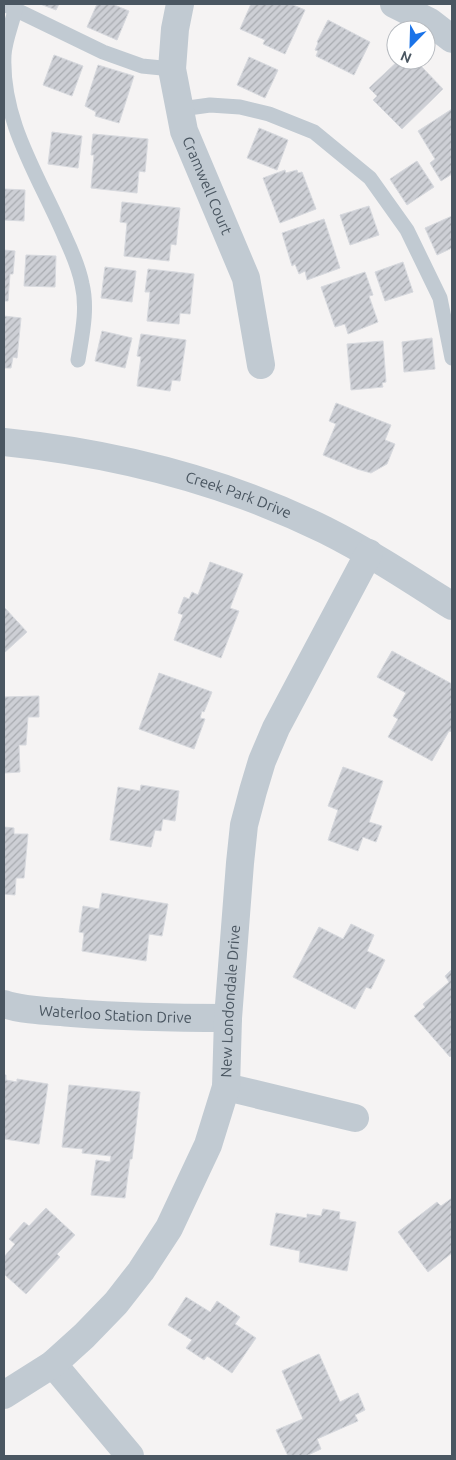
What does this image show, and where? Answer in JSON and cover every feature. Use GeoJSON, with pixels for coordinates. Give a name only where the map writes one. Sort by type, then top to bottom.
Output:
{"type":"FeatureCollection","features":[{"type":"Feature","properties":{"kind":"street","name":"Cramwell Court"},"geometry":{"type":"LineString","coordinates":[[180,4],[175,29],[172,69],[184,130],[246,278],[261,365]]}},
{"type":"Feature","properties":{"kind":"street"},"geometry":{"type":"LineString","coordinates":[[394,4],[430,22],[452,39]]}},
{"type":"Feature","properties":{"kind":"street","name":"Creek Park Drive"},"geometry":{"type":"LineString","coordinates":[[4,442],[120,459],[205,483],[276,509],[324,530],[369,554],[452,606]]}},
{"type":"Feature","properties":{"kind":"street","name":"New Londondale Drive"},"geometry":{"type":"LineString","coordinates":[[4,1395],[53,1364],[84,1336],[116,1302],[141,1271],[169,1228],[208,1145],[226,1088],[228,1018],[240,863],[244,825],[253,791],[276,728],[369,554]]}},
{"type":"Feature","properties":{"kind":"street","name":"Waterloo Station Drive"},"geometry":{"type":"LineString","coordinates":[[4,1004],[49,1011],[90,1014],[156,1018],[228,1018]]}},
{"type":"Feature","properties":{"kind":"street"},"geometry":{"type":"LineString","coordinates":[[226,1088],[355,1118]]}},
{"type":"Feature","properties":{"kind":"street"},"geometry":{"type":"LineString","coordinates":[[53,1364],[130,1456]]}},
{"type":"Feature","properties":{"kind":"lane"},"geometry":{"type":"LineString","coordinates":[[78,360],[85,313],[83,284],[60,225],[17,133],[9,106],[4,78],[4,52],[9,7],[103,52],[142,66],[172,69]]}},
{"type":"Feature","properties":{"kind":"lane"},"geometry":{"type":"LineString","coordinates":[[181,109],[210,105],[240,107],[269,114],[314,132],[370,178],[407,230],[440,298],[452,358]]}},
{"type":"Feature","properties":{"kind":"building"},"geometry":{"type":"Polygon","coordinates":[[[40,4],[59,4],[56,10],[40,4]]]}},
{"type":"Feature","properties":{"kind":"building"},"geometry":{"type":"Polygon","coordinates":[[[97,4],[112,4],[129,11],[117,40],[87,27],[97,4]]]}},
{"type":"Feature","properties":{"kind":"building"},"geometry":{"type":"Polygon","coordinates":[[[251,4],[291,4],[305,10],[285,54],[263,44],[265,40],[240,29],[251,4]]]}},
{"type":"Feature","properties":{"kind":"building"},"geometry":{"type":"Polygon","coordinates":[[[328,20],[370,42],[354,75],[316,56],[318,51],[315,50],[317,42],[328,20]]]}},
{"type":"Feature","properties":{"kind":"building"},"geometry":{"type":"Polygon","coordinates":[[[54,55],[83,66],[72,96],[43,85],[54,55]]]}},
{"type":"Feature","properties":{"kind":"building"},"geometry":{"type":"Polygon","coordinates":[[[249,57],[278,70],[265,98],[237,85],[249,57]]]}},
{"type":"Feature","properties":{"kind":"building"},"geometry":{"type":"Polygon","coordinates":[[[98,65],[134,76],[119,123],[95,116],[96,112],[85,106],[98,65]]]}},
{"type":"Feature","properties":{"kind":"building"},"geometry":{"type":"Polygon","coordinates":[[[388,70],[425,70],[443,89],[402,129],[373,100],[377,96],[369,88],[388,70]]]}},
{"type":"Feature","properties":{"kind":"building"},"geometry":{"type":"Polygon","coordinates":[[[452,109],[452,174],[441,181],[430,163],[435,159],[418,131],[452,109]]]}},
{"type":"Feature","properties":{"kind":"building"},"geometry":{"type":"Polygon","coordinates":[[[259,128],[288,140],[277,170],[247,158],[259,128]]]}},
{"type":"Feature","properties":{"kind":"building"},"geometry":{"type":"Polygon","coordinates":[[[52,132],[82,136],[78,168],[48,164],[52,132]]]}},
{"type":"Feature","properties":{"kind":"building"},"geometry":{"type":"Polygon","coordinates":[[[93,134],[148,139],[145,172],[139,171],[137,193],[91,188],[94,155],[91,155],[93,134]]]}},
{"type":"Feature","properties":{"kind":"building"},"geometry":{"type":"Polygon","coordinates":[[[417,161],[434,187],[407,205],[390,179],[417,161]]]}},
{"type":"Feature","properties":{"kind":"building"},"geometry":{"type":"Polygon","coordinates":[[[285,170],[286,173],[297,170],[298,173],[302,172],[316,209],[280,223],[263,178],[285,170]]]}},
{"type":"Feature","properties":{"kind":"building"},"geometry":{"type":"Polygon","coordinates":[[[4,189],[25,190],[24,221],[4,220],[4,189]]]}},
{"type":"Feature","properties":{"kind":"building"},"geometry":{"type":"Polygon","coordinates":[[[122,202],[180,208],[176,245],[171,244],[169,261],[124,256],[127,223],[120,222],[122,202]]]}},
{"type":"Feature","properties":{"kind":"building"},"geometry":{"type":"Polygon","coordinates":[[[369,206],[379,235],[350,245],[340,215],[369,206]]]}},
{"type":"Feature","properties":{"kind":"building"},"geometry":{"type":"Polygon","coordinates":[[[452,216],[452,248],[437,255],[425,228],[452,216]]]}},
{"type":"Feature","properties":{"kind":"building"},"geometry":{"type":"Polygon","coordinates":[[[324,219],[340,268],[307,280],[305,271],[299,274],[295,264],[292,266],[282,233],[324,219]]]}},
{"type":"Feature","properties":{"kind":"building"},"geometry":{"type":"Polygon","coordinates":[[[4,250],[15,251],[13,274],[10,274],[8,301],[4,301],[4,250]]]}},
{"type":"Feature","properties":{"kind":"building"},"geometry":{"type":"Polygon","coordinates":[[[26,255],[56,256],[55,287],[24,286],[26,255]]]}},
{"type":"Feature","properties":{"kind":"building"},"geometry":{"type":"Polygon","coordinates":[[[403,262],[413,292],[385,301],[375,272],[403,262]]]}},
{"type":"Feature","properties":{"kind":"building"},"geometry":{"type":"Polygon","coordinates":[[[105,267],[136,271],[132,302],[101,298],[105,267]]]}},
{"type":"Feature","properties":{"kind":"building"},"geometry":{"type":"Polygon","coordinates":[[[148,269],[194,274],[190,314],[180,313],[179,324],[147,321],[150,292],[145,292],[148,269]]]}},
{"type":"Feature","properties":{"kind":"building"},"geometry":{"type":"Polygon","coordinates":[[[365,272],[373,295],[369,296],[378,322],[348,334],[345,324],[335,327],[321,287],[365,272]]]}},
{"type":"Feature","properties":{"kind":"building"},"geometry":{"type":"Polygon","coordinates":[[[4,316],[21,318],[17,358],[13,357],[11,368],[4,368],[4,316]]]}},
{"type":"Feature","properties":{"kind":"building"},"geometry":{"type":"Polygon","coordinates":[[[102,331],[132,338],[125,368],[95,361],[102,331]]]}},
{"type":"Feature","properties":{"kind":"building"},"geometry":{"type":"Polygon","coordinates":[[[141,334],[186,340],[180,381],[172,380],[170,391],[137,386],[141,357],[137,356],[141,334]]]}},
{"type":"Feature","properties":{"kind":"building"},"geometry":{"type":"Polygon","coordinates":[[[432,338],[435,369],[404,372],[402,342],[432,338]]]}},
{"type":"Feature","properties":{"kind":"building"},"geometry":{"type":"Polygon","coordinates":[[[383,341],[386,382],[382,383],[383,387],[351,390],[347,344],[383,341]]]}},
{"type":"Feature","properties":{"kind":"building"},"geometry":{"type":"Polygon","coordinates":[[[336,403],[391,425],[385,440],[395,444],[387,464],[371,473],[323,455],[336,424],[329,421],[336,403]]]}},
{"type":"Feature","properties":{"kind":"building"},"geometry":{"type":"Polygon","coordinates":[[[210,562],[243,574],[230,608],[239,611],[221,658],[174,640],[183,615],[178,613],[184,597],[189,599],[192,592],[198,595],[210,562]]]}},
{"type":"Feature","properties":{"kind":"building"},"geometry":{"type":"Polygon","coordinates":[[[4,607],[27,632],[4,653],[4,607]]]}},
{"type":"Feature","properties":{"kind":"building"},"geometry":{"type":"Polygon","coordinates":[[[392,651],[452,684],[452,732],[449,731],[432,761],[388,737],[398,719],[393,716],[406,693],[377,677],[392,651]]]}},
{"type":"Feature","properties":{"kind":"building"},"geometry":{"type":"Polygon","coordinates":[[[159,673],[212,692],[204,712],[202,711],[200,718],[205,719],[194,749],[139,729],[159,673]]]}},
{"type":"Feature","properties":{"kind":"building"},"geometry":{"type":"Polygon","coordinates":[[[39,696],[39,717],[28,717],[26,745],[19,745],[20,772],[4,773],[4,697],[39,696]]]}},
{"type":"Feature","properties":{"kind":"building"},"geometry":{"type":"Polygon","coordinates":[[[343,767],[383,781],[369,822],[382,826],[376,842],[363,837],[358,851],[328,840],[338,810],[328,806],[343,767]]]}},
{"type":"Feature","properties":{"kind":"building"},"geometry":{"type":"Polygon","coordinates":[[[141,785],[179,791],[175,821],[163,819],[161,831],[155,830],[151,847],[110,840],[118,787],[140,791],[141,785]]]}},
{"type":"Feature","properties":{"kind":"building"},"geometry":{"type":"Polygon","coordinates":[[[4,827],[14,828],[14,834],[28,834],[24,878],[16,878],[15,895],[4,894],[4,827]]]}},
{"type":"Feature","properties":{"kind":"building"},"geometry":{"type":"Polygon","coordinates":[[[102,893],[168,904],[162,936],[149,934],[146,961],[82,951],[84,933],[79,932],[83,906],[99,909],[102,893]]]}},
{"type":"Feature","properties":{"kind":"building"},"geometry":{"type":"Polygon","coordinates":[[[351,924],[374,935],[367,951],[385,960],[371,989],[366,987],[355,1009],[293,977],[319,927],[343,939],[351,924]]]}},
{"type":"Feature","properties":{"kind":"building"},"geometry":{"type":"Polygon","coordinates":[[[452,969],[452,1054],[450,1057],[414,1016],[425,1007],[423,1004],[449,982],[445,976],[452,969]]]}},
{"type":"Feature","properties":{"kind":"building"},"geometry":{"type":"Polygon","coordinates":[[[4,1075],[6,1075],[6,1080],[17,1082],[17,1079],[48,1084],[39,1144],[4,1139],[4,1075]]]}},
{"type":"Feature","properties":{"kind":"building"},"geometry":{"type":"Polygon","coordinates":[[[69,1085],[140,1092],[125,1198],[91,1195],[96,1160],[110,1162],[111,1156],[82,1153],[83,1149],[62,1147],[69,1085]]]}},
{"type":"Feature","properties":{"kind":"building"},"geometry":{"type":"Polygon","coordinates":[[[452,1198],[452,1253],[428,1272],[398,1232],[437,1202],[441,1206],[452,1198]]]}},
{"type":"Feature","properties":{"kind":"building"},"geometry":{"type":"Polygon","coordinates":[[[46,1208],[75,1235],[57,1254],[60,1257],[26,1294],[4,1274],[4,1257],[15,1244],[9,1239],[24,1222],[29,1226],[46,1208]]]}},
{"type":"Feature","properties":{"kind":"building"},"geometry":{"type":"Polygon","coordinates":[[[323,1209],[340,1212],[339,1219],[356,1222],[347,1271],[299,1262],[300,1251],[270,1245],[276,1213],[307,1218],[307,1214],[321,1216],[323,1209]]]}},
{"type":"Feature","properties":{"kind":"building"},"geometry":{"type":"Polygon","coordinates":[[[186,1297],[210,1312],[217,1301],[240,1317],[235,1324],[256,1338],[232,1373],[207,1356],[204,1360],[186,1348],[192,1340],[168,1325],[186,1297]]]}},
{"type":"Feature","properties":{"kind":"building"},"geometry":{"type":"Polygon","coordinates":[[[319,1354],[340,1402],[358,1393],[365,1410],[355,1415],[358,1421],[317,1439],[321,1449],[306,1456],[288,1456],[276,1430],[303,1419],[282,1371],[319,1354]]]}}]}
